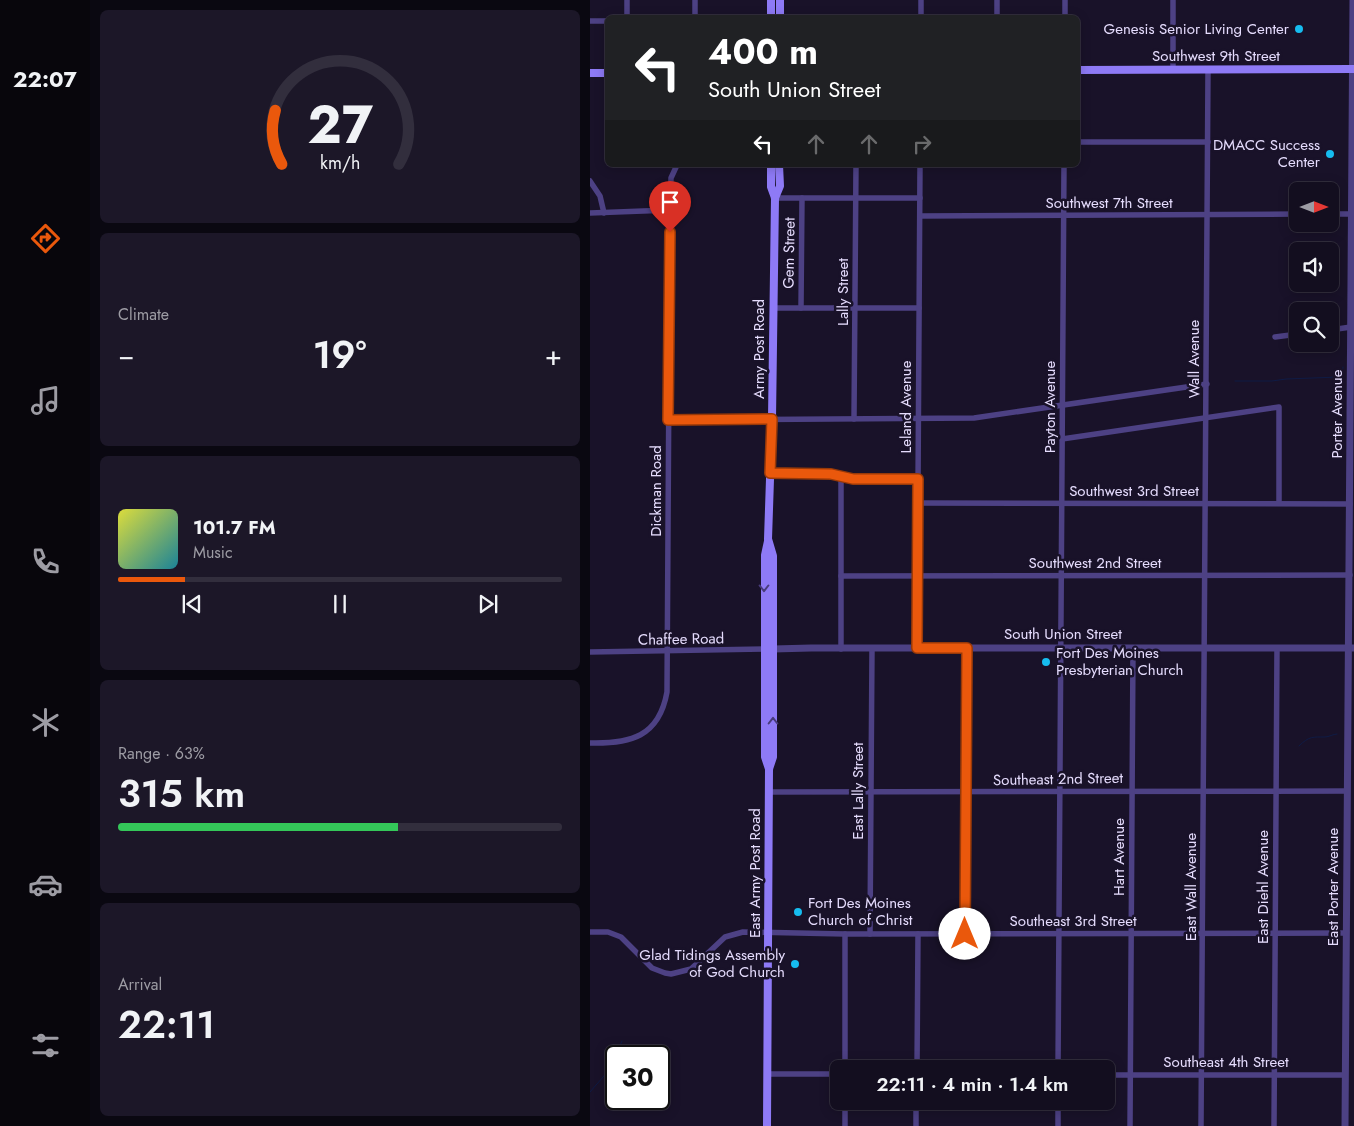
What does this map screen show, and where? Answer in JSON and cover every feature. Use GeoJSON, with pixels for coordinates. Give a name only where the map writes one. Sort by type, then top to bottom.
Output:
{"type":"FeatureCollection","features":[{"type":"Feature","properties":{"kind":"main road"},"geometry":{"type":"LineString","coordinates":[[771,0],[771,15]]}},
{"type":"Feature","properties":{"kind":"main road"},"geometry":{"type":"LineString","coordinates":[[780,0],[780,15]]}},
{"type":"Feature","properties":{"kind":"main road","name":"Southwest 9th Street"},"geometry":{"type":"LineString","coordinates":[[1080,70],[1353,69]]}},
{"type":"Feature","properties":{"kind":"main road"},"geometry":{"type":"LineString","coordinates":[[590,73],[605,73]]}},
{"type":"Feature","properties":{"kind":"main road","name":"Army Post Road"},"geometry":{"type":"LineString","coordinates":[[771,167],[771,187],[775,198],[772,419],[768,539],[773,556],[773,649]]}},
{"type":"Feature","properties":{"kind":"main road","name":"Army Post Road"},"geometry":{"type":"LineString","coordinates":[[775,198],[780,186],[779,167]]}},
{"type":"Feature","properties":{"kind":"main road","name":"East Army Post Road"},"geometry":{"type":"LineString","coordinates":[[768,539],[765,555],[764,757],[769,769]]}},
{"type":"Feature","properties":{"kind":"main road","name":"East Army Post Road"},"geometry":{"type":"LineString","coordinates":[[767,1126],[769,769],[773,757],[773,649]]}},
{"type":"Feature","properties":{"kind":"street"},"geometry":{"type":"LineString","coordinates":[[627,0],[627,15]]}},
{"type":"Feature","properties":{"kind":"street"},"geometry":{"type":"LineString","coordinates":[[695,0],[695,15]]}},
{"type":"Feature","properties":{"kind":"street"},"geometry":{"type":"LineString","coordinates":[[921,0],[921,15]]}},
{"type":"Feature","properties":{"kind":"street"},"geometry":{"type":"LineString","coordinates":[[997,0],[997,15]]}},
{"type":"Feature","properties":{"kind":"street"},"geometry":{"type":"LineString","coordinates":[[1065,0],[1065,15]]}},
{"type":"Feature","properties":{"kind":"street"},"geometry":{"type":"LineString","coordinates":[[1173,0],[1173,70]]}},
{"type":"Feature","properties":{"kind":"street","name":"Porter Avenue"},"geometry":{"type":"LineString","coordinates":[[1352,648],[1350,575],[1353,0]]}},
{"type":"Feature","properties":{"kind":"street"},"geometry":{"type":"LineString","coordinates":[[590,21],[605,21]]}},
{"type":"Feature","properties":{"kind":"street","name":"Wall Avenue"},"geometry":{"type":"LineString","coordinates":[[1206,648],[1208,70]]}},
{"type":"Feature","properties":{"kind":"street"},"geometry":{"type":"LineString","coordinates":[[1080,142],[1208,142]]}},
{"type":"Feature","properties":{"kind":"street","name":"Dickman Road"},"geometry":{"type":"LineString","coordinates":[[590,743],[619,743],[642,734],[655,722],[663,708],[667,692],[670,210],[671,178],[676,167]]}},
{"type":"Feature","properties":{"kind":"street","name":"Lally Street"},"geometry":{"type":"LineString","coordinates":[[854,419],[856,167]]}},
{"type":"Feature","properties":{"kind":"street","name":"Leland Avenue"},"geometry":{"type":"LineString","coordinates":[[917,648],[920,167]]}},
{"type":"Feature","properties":{"kind":"street","name":"Payton Avenue"},"geometry":{"type":"LineString","coordinates":[[1058,1060],[1064,167]]}},
{"type":"Feature","properties":{"kind":"street"},"geometry":{"type":"LineString","coordinates":[[590,180],[600,196],[604,212]]}},
{"type":"Feature","properties":{"kind":"street"},"geometry":{"type":"LineString","coordinates":[[775,198],[920,198]]}},
{"type":"Feature","properties":{"kind":"street","name":"Gem Street"},"geometry":{"type":"LineString","coordinates":[[801,308],[802,198]]}},
{"type":"Feature","properties":{"kind":"street"},"geometry":{"type":"LineString","coordinates":[[590,213],[670,210]]}},
{"type":"Feature","properties":{"kind":"street","name":"Southwest 7th Street"},"geometry":{"type":"LineString","coordinates":[[920,216],[1289,214]]}},
{"type":"Feature","properties":{"kind":"street"},"geometry":{"type":"LineString","coordinates":[[1339,214],[1353,214]]}},
{"type":"Feature","properties":{"kind":"street"},"geometry":{"type":"LineString","coordinates":[[773,308],[919,308]]}},
{"type":"Feature","properties":{"kind":"street"},"geometry":{"type":"LineString","coordinates":[[1339,329],[1351,327]]}},
{"type":"Feature","properties":{"kind":"street"},"geometry":{"type":"LineString","coordinates":[[1275,337],[1289,335]]}},
{"type":"Feature","properties":{"kind":"street"},"geometry":{"type":"LineString","coordinates":[[668,420],[974,418],[1207,384]]}},
{"type":"Feature","properties":{"kind":"street"},"geometry":{"type":"LineString","coordinates":[[1062,439],[1279,407],[1278,504]]}},
{"type":"Feature","properties":{"kind":"street"},"geometry":{"type":"LineString","coordinates":[[770,473],[831,474],[853,479],[918,479]]}},
{"type":"Feature","properties":{"kind":"street"},"geometry":{"type":"LineString","coordinates":[[841,476],[841,648]]}},
{"type":"Feature","properties":{"kind":"street","name":"Southwest 3rd Street"},"geometry":{"type":"LineString","coordinates":[[918,503],[1206,503],[1351,506]]}},
{"type":"Feature","properties":{"kind":"street","name":"Southwest 2nd Street"},"geometry":{"type":"LineString","coordinates":[[841,576],[1350,575]]}},
{"type":"Feature","properties":{"kind":"street","name":"East Lally Street"},"geometry":{"type":"LineString","coordinates":[[870,934],[872,648]]}},
{"type":"Feature","properties":{"kind":"street"},"geometry":{"type":"LineString","coordinates":[[965,934],[967,648]]}},
{"type":"Feature","properties":{"kind":"street","name":"Hart Avenue"},"geometry":{"type":"LineString","coordinates":[[1130,1126],[1134,648]]}},
{"type":"Feature","properties":{"kind":"street","name":"East Wall Avenue"},"geometry":{"type":"LineString","coordinates":[[1201,1126],[1206,648]]}},
{"type":"Feature","properties":{"kind":"street","name":"East Diehl Avenue"},"geometry":{"type":"LineString","coordinates":[[1274,1126],[1277,648]]}},
{"type":"Feature","properties":{"kind":"street","name":"South Union Street"},"geometry":{"type":"LineString","coordinates":[[773,649],[1352,648]]}},
{"type":"Feature","properties":{"kind":"street","name":"East Porter Avenue"},"geometry":{"type":"LineString","coordinates":[[1345,1126],[1347,791],[1351,753],[1352,648]]}},
{"type":"Feature","properties":{"kind":"street","name":"Chaffee Road"},"geometry":{"type":"LineString","coordinates":[[590,652],[773,649]]}},
{"type":"Feature","properties":{"kind":"street","name":"Southeast 2nd Street"},"geometry":{"type":"LineString","coordinates":[[769,792],[1347,791]]}},
{"type":"Feature","properties":{"kind":"street","name":"Southeast 3rd Street"},"geometry":{"type":"LineString","coordinates":[[590,932],[608,932],[621,937],[652,968],[671,974],[691,969],[719,942],[731,934],[743,932],[845,934],[1346,933]]}},
{"type":"Feature","properties":{"kind":"street"},"geometry":{"type":"LineString","coordinates":[[845,934],[845,1060]]}},
{"type":"Feature","properties":{"kind":"street"},"geometry":{"type":"LineString","coordinates":[[917,1060],[918,934]]}},
{"type":"Feature","properties":{"kind":"street"},"geometry":{"type":"LineString","coordinates":[[767,1074],[830,1074]]}},
{"type":"Feature","properties":{"kind":"street","name":"Southeast 4th Street"},"geometry":{"type":"LineString","coordinates":[[1115,1074],[1345,1074]]}},
{"type":"Feature","properties":{"kind":"street"},"geometry":{"type":"LineString","coordinates":[[846,1110],[846,1126]]}},
{"type":"Feature","properties":{"kind":"street"},"geometry":{"type":"LineString","coordinates":[[916,1110],[916,1126]]}},
{"type":"Feature","properties":{"kind":"street"},"geometry":{"type":"LineString","coordinates":[[1058,1110],[1058,1126]]}},
{"type":"Feature","properties":{"kind":"waterway"},"geometry":{"type":"LineString","coordinates":[[1235,381],[1339,377],[1342,375],[1343,367]]}},
{"type":"Feature","properties":{"kind":"waterway"},"geometry":{"type":"LineString","coordinates":[[1299,746],[1311,738],[1337,734]]}},
{"type":"Feature","properties":{"kind":"waterway"},"geometry":{"type":"LineString","coordinates":[[590,1092],[610,1069],[622,1041]]}},
{"type":"Feature","properties":{"kind":"place","name":"Genesis Senior Living Center"},"geometry":{"type":"Point","coordinates":[1299,29]}},
{"type":"Feature","properties":{"kind":"place","name":"DMACC Success Center"},"geometry":{"type":"Point","coordinates":[1330,154]}},
{"type":"Feature","properties":{"kind":"place","name":"Fort Des Moines Presbyterian Church"},"geometry":{"type":"Point","coordinates":[1046,662]}},
{"type":"Feature","properties":{"kind":"place","name":"Fort Des Moines Church of Christ"},"geometry":{"type":"Point","coordinates":[798,912]}},
{"type":"Feature","properties":{"kind":"place","name":"Glad Tidings Assembly of God Church"},"geometry":{"type":"Point","coordinates":[795,964]}},
{"type":"Feature","properties":{"kind":"route"},"geometry":{"type":"LineString","coordinates":[[670,232],[668,420],[772,419],[770,473],[831,474],[853,479],[918,479],[917,648],[967,648],[965,934]]}}]}
